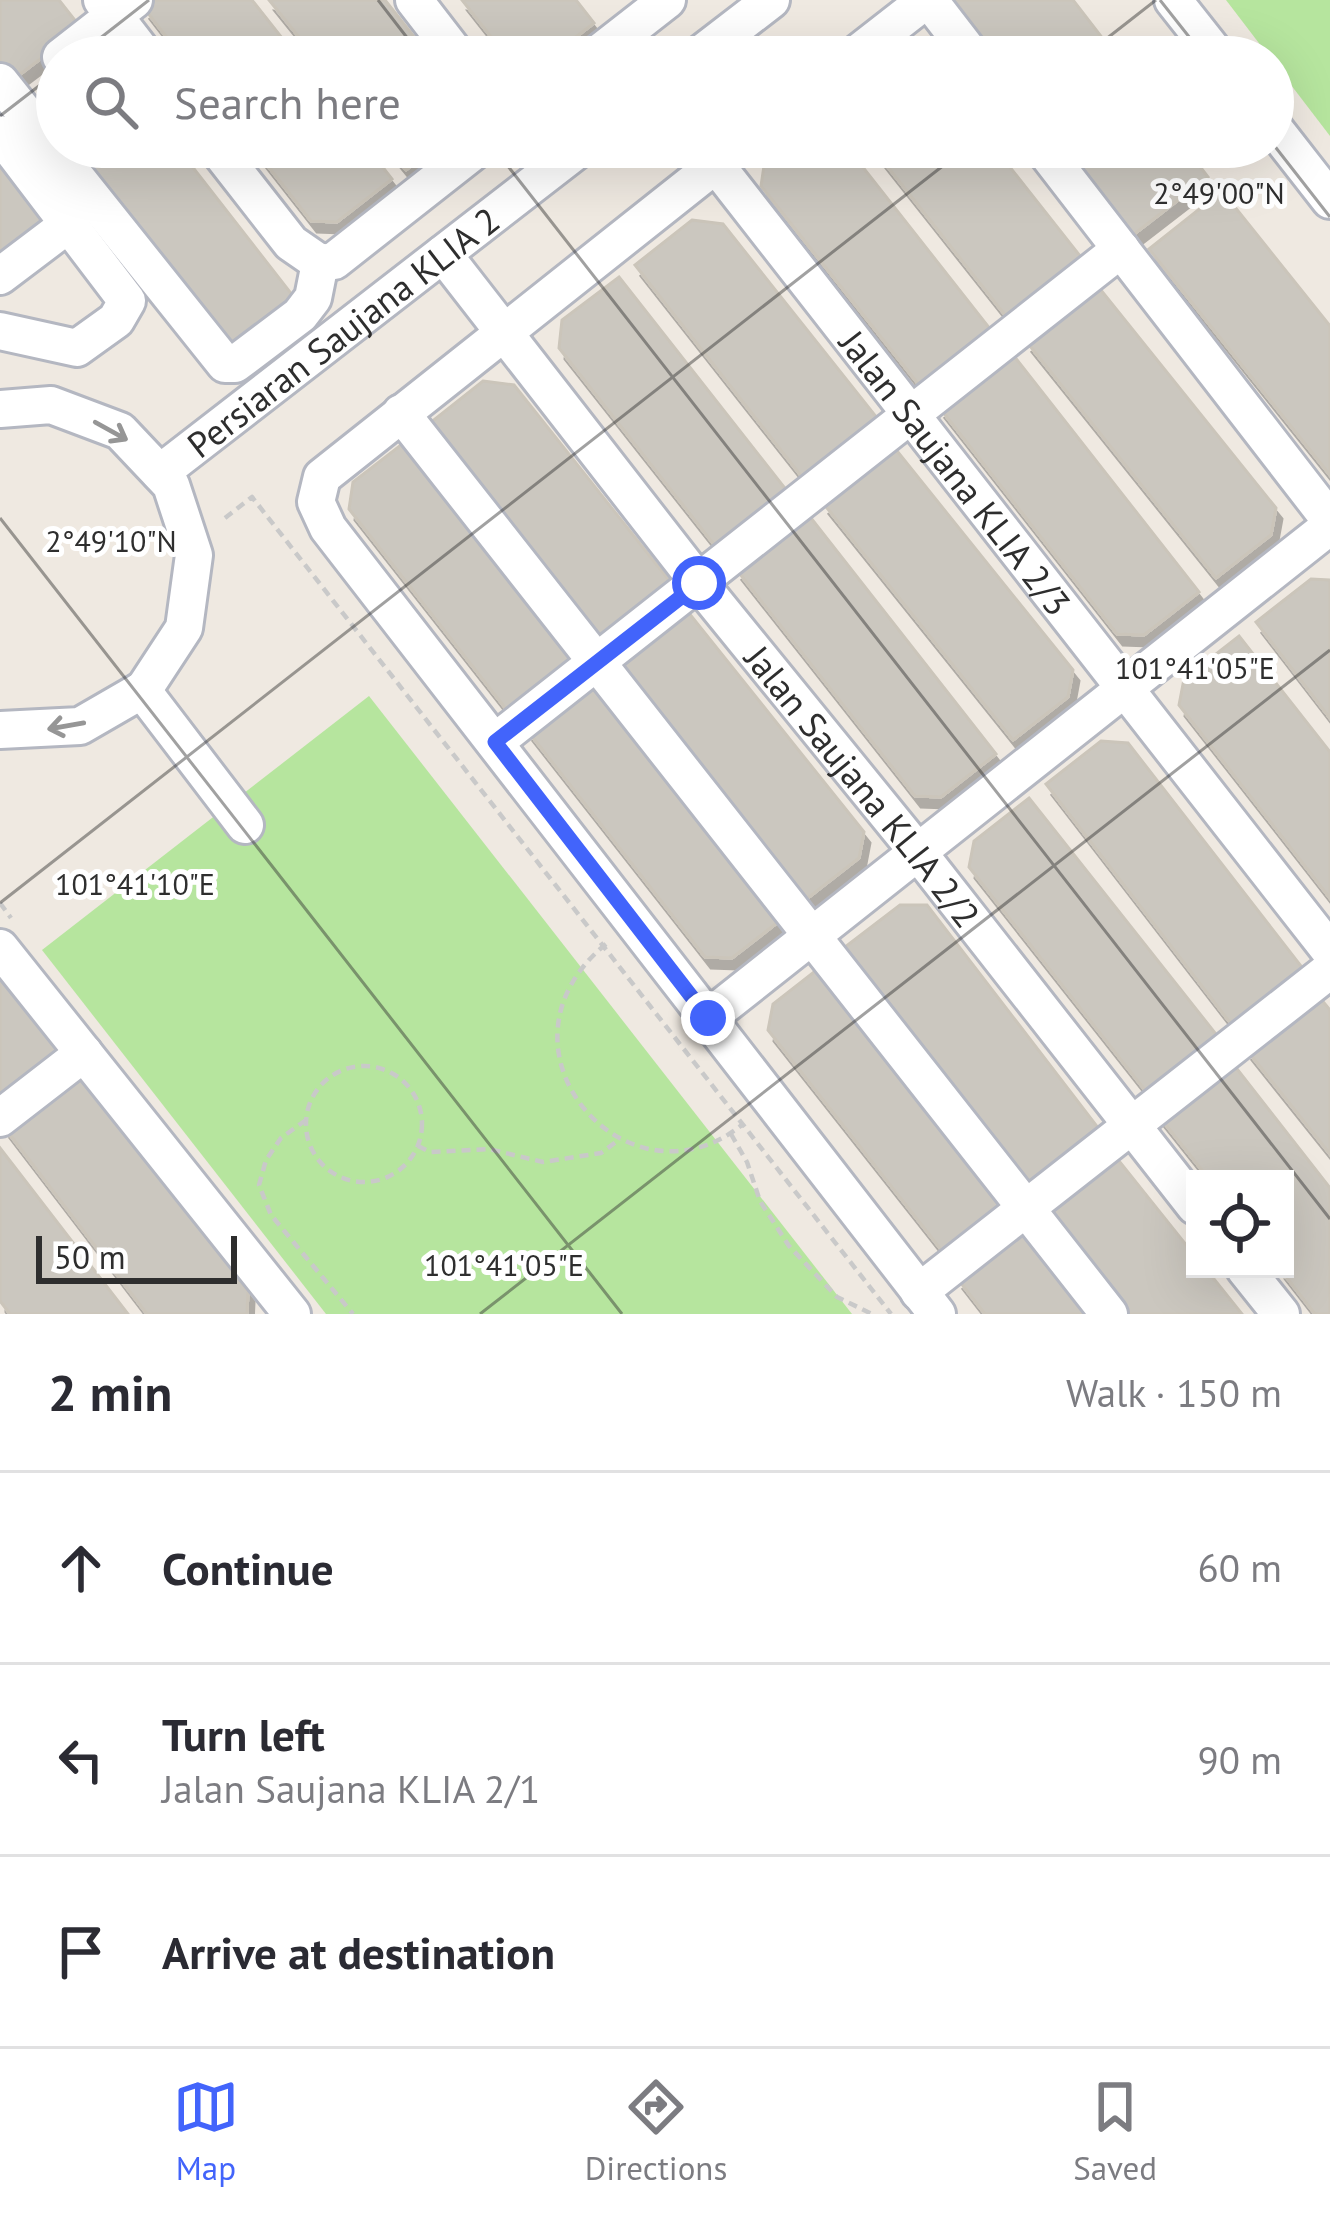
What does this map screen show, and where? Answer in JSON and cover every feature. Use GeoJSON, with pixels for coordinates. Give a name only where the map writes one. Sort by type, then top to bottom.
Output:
{"type":"FeatureCollection","features":[{"type":"Feature","properties":{"kind":"street"},"geometry":{"type":"LineString","coordinates":[[414,0],[442,36]]}},
{"type":"Feature","properties":{"kind":"street"},"geometry":{"type":"LineString","coordinates":[[621,36],[667,0]]}},
{"type":"Feature","properties":{"kind":"street"},"geometry":{"type":"LineString","coordinates":[[724,36],[771,0]]}},
{"type":"Feature","properties":{"kind":"street"},"geometry":{"type":"LineString","coordinates":[[880,36],[927,0],[956,36]]}},
{"type":"Feature","properties":{"kind":"street"},"geometry":{"type":"LineString","coordinates":[[1174,0],[1202,36]]}},
{"type":"Feature","properties":{"kind":"street"},"geometry":{"type":"LineString","coordinates":[[83,36],[116,5],[134,36]]}},
{"type":"Feature","properties":{"kind":"street"},"geometry":{"type":"LineString","coordinates":[[36,72],[6,89],[36,127]]}},
{"type":"Feature","properties":{"kind":"street"},"geometry":{"type":"LineString","coordinates":[[0,134],[128,301],[124,312],[77,348],[0,331]]}},
{"type":"Feature","properties":{"kind":"street"},"geometry":{"type":"LineString","coordinates":[[1294,155],[1330,200]]}},
{"type":"Feature","properties":{"kind":"street"},"geometry":{"type":"LineString","coordinates":[[69,168],[225,364],[235,364],[300,315],[314,298],[320,263]]}},
{"type":"Feature","properties":{"kind":"street"},"geometry":{"type":"LineString","coordinates":[[232,168],[291,243],[320,263],[334,261],[451,168]]}},
{"type":"Feature","properties":{"kind":"street","name":"Persiaran Saujana KLIA 2"},"geometry":{"type":"LineString","coordinates":[[160,473],[443,254],[530,168]]}},
{"type":"Feature","properties":{"kind":"street"},"geometry":{"type":"LineString","coordinates":[[712,168],[322,477],[316,502],[328,528],[772,1101],[916,1307],[1027,1209],[1330,970]]}},
{"type":"Feature","properties":{"kind":"street","name":"Jalan Saujana KLIA 2/3"},"geometry":{"type":"LineString","coordinates":[[736,168],[910,414],[1330,951]]}},
{"type":"Feature","properties":{"kind":"street"},"geometry":{"type":"LineString","coordinates":[[708,1018],[1330,523],[1058,168]]}},
{"type":"Feature","properties":{"kind":"street"},"geometry":{"type":"LineString","coordinates":[[0,276],[70,224]]}},
{"type":"Feature","properties":{"kind":"street"},"geometry":{"type":"LineString","coordinates":[[495,742],[1120,249]]}},
{"type":"Feature","properties":{"kind":"street","name":"Jalan Saujana KLIA 2/2"},"geometry":{"type":"LineString","coordinates":[[443,254],[1186,1195]]}},
{"type":"Feature","properties":{"kind":"street"},"geometry":{"type":"LineString","coordinates":[[0,409],[51,405],[120,431],[171,485],[194,555],[184,628],[142,690],[80,727],[0,730]]}},
{"type":"Feature","properties":{"kind":"street"},"geometry":{"type":"LineString","coordinates":[[401,413],[1109,1314]]}},
{"type":"Feature","properties":{"kind":"street"},"geometry":{"type":"LineString","coordinates":[[142,690],[245,825]]}},
{"type":"Feature","properties":{"kind":"street"},"geometry":{"type":"LineString","coordinates":[[0,948],[292,1314]]}},
{"type":"Feature","properties":{"kind":"street"},"geometry":{"type":"LineString","coordinates":[[0,1118],[84,1053]]}},
{"type":"Feature","properties":{"kind":"street"},"geometry":{"type":"LineString","coordinates":[[1252,1278],[1281,1314]]}},
{"type":"Feature","properties":{"kind":"path"},"geometry":{"type":"LineString","coordinates":[[225,518],[253,497],[741,1125],[916,1307]]}},
{"type":"Feature","properties":{"kind":"path"},"geometry":{"type":"LineString","coordinates":[[634,922],[576,972],[565,994],[557,1049],[562,1073],[577,1100],[592,1119],[620,1139],[662,1150],[689,1150],[731,1134],[772,1101]]}},
{"type":"Feature","properties":{"kind":"path"},"geometry":{"type":"LineString","coordinates":[[353,1065],[378,1066],[400,1078],[422,1110],[418,1146],[396,1173],[378,1181],[335,1175],[307,1139],[305,1120],[313,1092],[353,1065]]}},
{"type":"Feature","properties":{"kind":"path"},"geometry":{"type":"LineString","coordinates":[[305,1120],[281,1138],[266,1160],[259,1185],[271,1215],[353,1314]]}},
{"type":"Feature","properties":{"kind":"path"},"geometry":{"type":"LineString","coordinates":[[731,1134],[760,1201],[789,1246],[837,1297],[872,1314]]}},
{"type":"Feature","properties":{"kind":"path"},"geometry":{"type":"LineString","coordinates":[[418,1146],[430,1152],[489,1149],[544,1162],[601,1154],[620,1139]]}},
{"type":"Feature","properties":{"kind":"green space"},"geometry":{"type":"Polygon","coordinates":[[[1226,0],[1330,0],[1330,136],[1294,89],[1294,36],[1254,36],[1226,0]]]}},
{"type":"Feature","properties":{"kind":"green space"},"geometry":{"type":"Polygon","coordinates":[[[369,696],[852,1314],[326,1314],[42,950],[369,696]]]}},
{"type":"Feature","properties":{"kind":"building"},"geometry":{"type":"Polygon","coordinates":[[[0,0],[59,0],[81,28],[70,36],[36,36],[36,62],[10,82],[0,69],[0,0]]]}},
{"type":"Feature","properties":{"kind":"building"},"geometry":{"type":"Polygon","coordinates":[[[154,0],[252,0],[280,36],[166,36],[144,8],[154,0]]]}},
{"type":"Feature","properties":{"kind":"building"},"geometry":{"type":"Polygon","coordinates":[[[269,0],[385,0],[413,36],[298,36],[269,0]]]}},
{"type":"Feature","properties":{"kind":"building"},"geometry":{"type":"Polygon","coordinates":[[[462,0],[576,0],[594,23],[577,36],[490,36],[462,0]]]}},
{"type":"Feature","properties":{"kind":"building"},"geometry":{"type":"Polygon","coordinates":[[[954,0],[1073,0],[1101,36],[981,36],[954,0]]]}},
{"type":"Feature","properties":{"kind":"building"},"geometry":{"type":"Polygon","coordinates":[[[0,166],[43,221],[0,255],[0,166]]]}},
{"type":"Feature","properties":{"kind":"building"},"geometry":{"type":"Polygon","coordinates":[[[80,168],[193,168],[293,296],[223,351],[80,168]]]}},
{"type":"Feature","properties":{"kind":"building"},"geometry":{"type":"Polygon","coordinates":[[[269,168],[383,168],[392,179],[337,222],[311,221],[269,168]]]}},
{"type":"Feature","properties":{"kind":"building"},"geometry":{"type":"Polygon","coordinates":[[[764,168],[864,168],[994,334],[923,390],[761,186],[764,168]]]}},
{"type":"Feature","properties":{"kind":"building"},"geometry":{"type":"Polygon","coordinates":[[[889,168],[1011,168],[1084,261],[1009,320],[889,168]]]}},
{"type":"Feature","properties":{"kind":"building"},"geometry":{"type":"Polygon","coordinates":[[[1082,168],[1201,168],[1208,177],[1133,235],[1082,168]]]}},
{"type":"Feature","properties":{"kind":"building"},"geometry":{"type":"Polygon","coordinates":[[[1222,191],[1330,326],[1330,475],[1149,249],[1222,191]]]}},
{"type":"Feature","properties":{"kind":"building"},"geometry":{"type":"Polygon","coordinates":[[[692,220],[723,224],[881,423],[806,482],[635,265],[692,220]]]}},
{"type":"Feature","properties":{"kind":"building"},"geometry":{"type":"Polygon","coordinates":[[[619,277],[791,496],[720,552],[559,348],[562,320],[619,277]]]}},
{"type":"Feature","properties":{"kind":"building"},"geometry":{"type":"Polygon","coordinates":[[[1096,284],[1276,508],[1271,535],[1216,578],[1026,341],[1096,284]]]}},
{"type":"Feature","properties":{"kind":"building"},"geometry":{"type":"Polygon","coordinates":[[[1010,351],[1199,592],[1144,635],[1117,634],[939,407],[1010,351]]]}},
{"type":"Feature","properties":{"kind":"building"},"geometry":{"type":"Polygon","coordinates":[[[483,381],[514,385],[672,584],[597,644],[425,427],[483,381]]]}},
{"type":"Feature","properties":{"kind":"building"},"geometry":{"type":"Polygon","coordinates":[[[410,438],[582,658],[510,714],[349,509],[353,482],[410,438]]]}},
{"type":"Feature","properties":{"kind":"building"},"geometry":{"type":"Polygon","coordinates":[[[893,446],[1073,670],[1068,697],[1013,740],[823,503],[893,446]]]}},
{"type":"Feature","properties":{"kind":"building"},"geometry":{"type":"Polygon","coordinates":[[[807,513],[996,754],[941,797],[915,796],[736,569],[807,513]]]}},
{"type":"Feature","properties":{"kind":"building"},"geometry":{"type":"Polygon","coordinates":[[[1311,579],[1330,580],[1330,718],[1256,622],[1311,579]]]}},
{"type":"Feature","properties":{"kind":"building"},"geometry":{"type":"Polygon","coordinates":[[[684,607],[864,832],[859,858],[804,901],[614,664],[684,607]]]}},
{"type":"Feature","properties":{"kind":"building"},"geometry":{"type":"Polygon","coordinates":[[[1239,636],[1330,752],[1330,898],[1179,705],[1184,679],[1239,636]]]}},
{"type":"Feature","properties":{"kind":"building"},"geometry":{"type":"Polygon","coordinates":[[[598,674],[787,915],[732,958],[705,957],[527,730],[598,674]]]}},
{"type":"Feature","properties":{"kind":"building"},"geometry":{"type":"Polygon","coordinates":[[[1101,741],[1128,743],[1304,970],[1232,1025],[1046,784],[1101,741]]]}},
{"type":"Feature","properties":{"kind":"building"},"geometry":{"type":"Polygon","coordinates":[[[1029,798],[1219,1038],[1148,1094],[969,867],[974,841],[1029,798]]]}},
{"type":"Feature","properties":{"kind":"building"},"geometry":{"type":"Polygon","coordinates":[[[900,905],[927,905],[1102,1133],[1031,1188],[845,947],[900,905]]]}},
{"type":"Feature","properties":{"kind":"building"},"geometry":{"type":"Polygon","coordinates":[[[828,961],[1018,1201],[947,1257],[768,1030],[773,1004],[828,961]]]}},
{"type":"Feature","properties":{"kind":"building"},"geometry":{"type":"Polygon","coordinates":[[[0,969],[64,1054],[0,1102],[0,969]]]}},
{"type":"Feature","properties":{"kind":"building"},"geometry":{"type":"Polygon","coordinates":[[[1316,993],[1330,1010],[1330,1154],[1246,1049],[1316,993]]]}},
{"type":"Feature","properties":{"kind":"building"},"geometry":{"type":"Polygon","coordinates":[[[1230,1060],[1330,1188],[1330,1314],[1315,1314],[1287,1278],[1294,1278],[1294,1170],[1202,1170],[1158,1115],[1230,1060]]]}},
{"type":"Feature","properties":{"kind":"building"},"geometry":{"type":"Polygon","coordinates":[[[79,1070],[248,1291],[247,1314],[147,1314],[4,1127],[79,1070]]]}},
{"type":"Feature","properties":{"kind":"building"},"geometry":{"type":"Polygon","coordinates":[[[0,1148],[128,1314],[10,1314],[0,1301],[0,1148]]]}},
{"type":"Feature","properties":{"kind":"building"},"geometry":{"type":"Polygon","coordinates":[[[1115,1156],[1186,1245],[1186,1278],[1213,1278],[1242,1314],[1126,1314],[1045,1213],[1115,1156]]]}},
{"type":"Feature","properties":{"kind":"building"},"geometry":{"type":"Polygon","coordinates":[[[1029,1222],[1100,1314],[985,1314],[957,1278],[1029,1222]]]}},
{"type":"Feature","properties":{"kind":"route"},"geometry":{"type":"LineString","coordinates":[[699,583],[495,742],[708,1018]]}}]}
